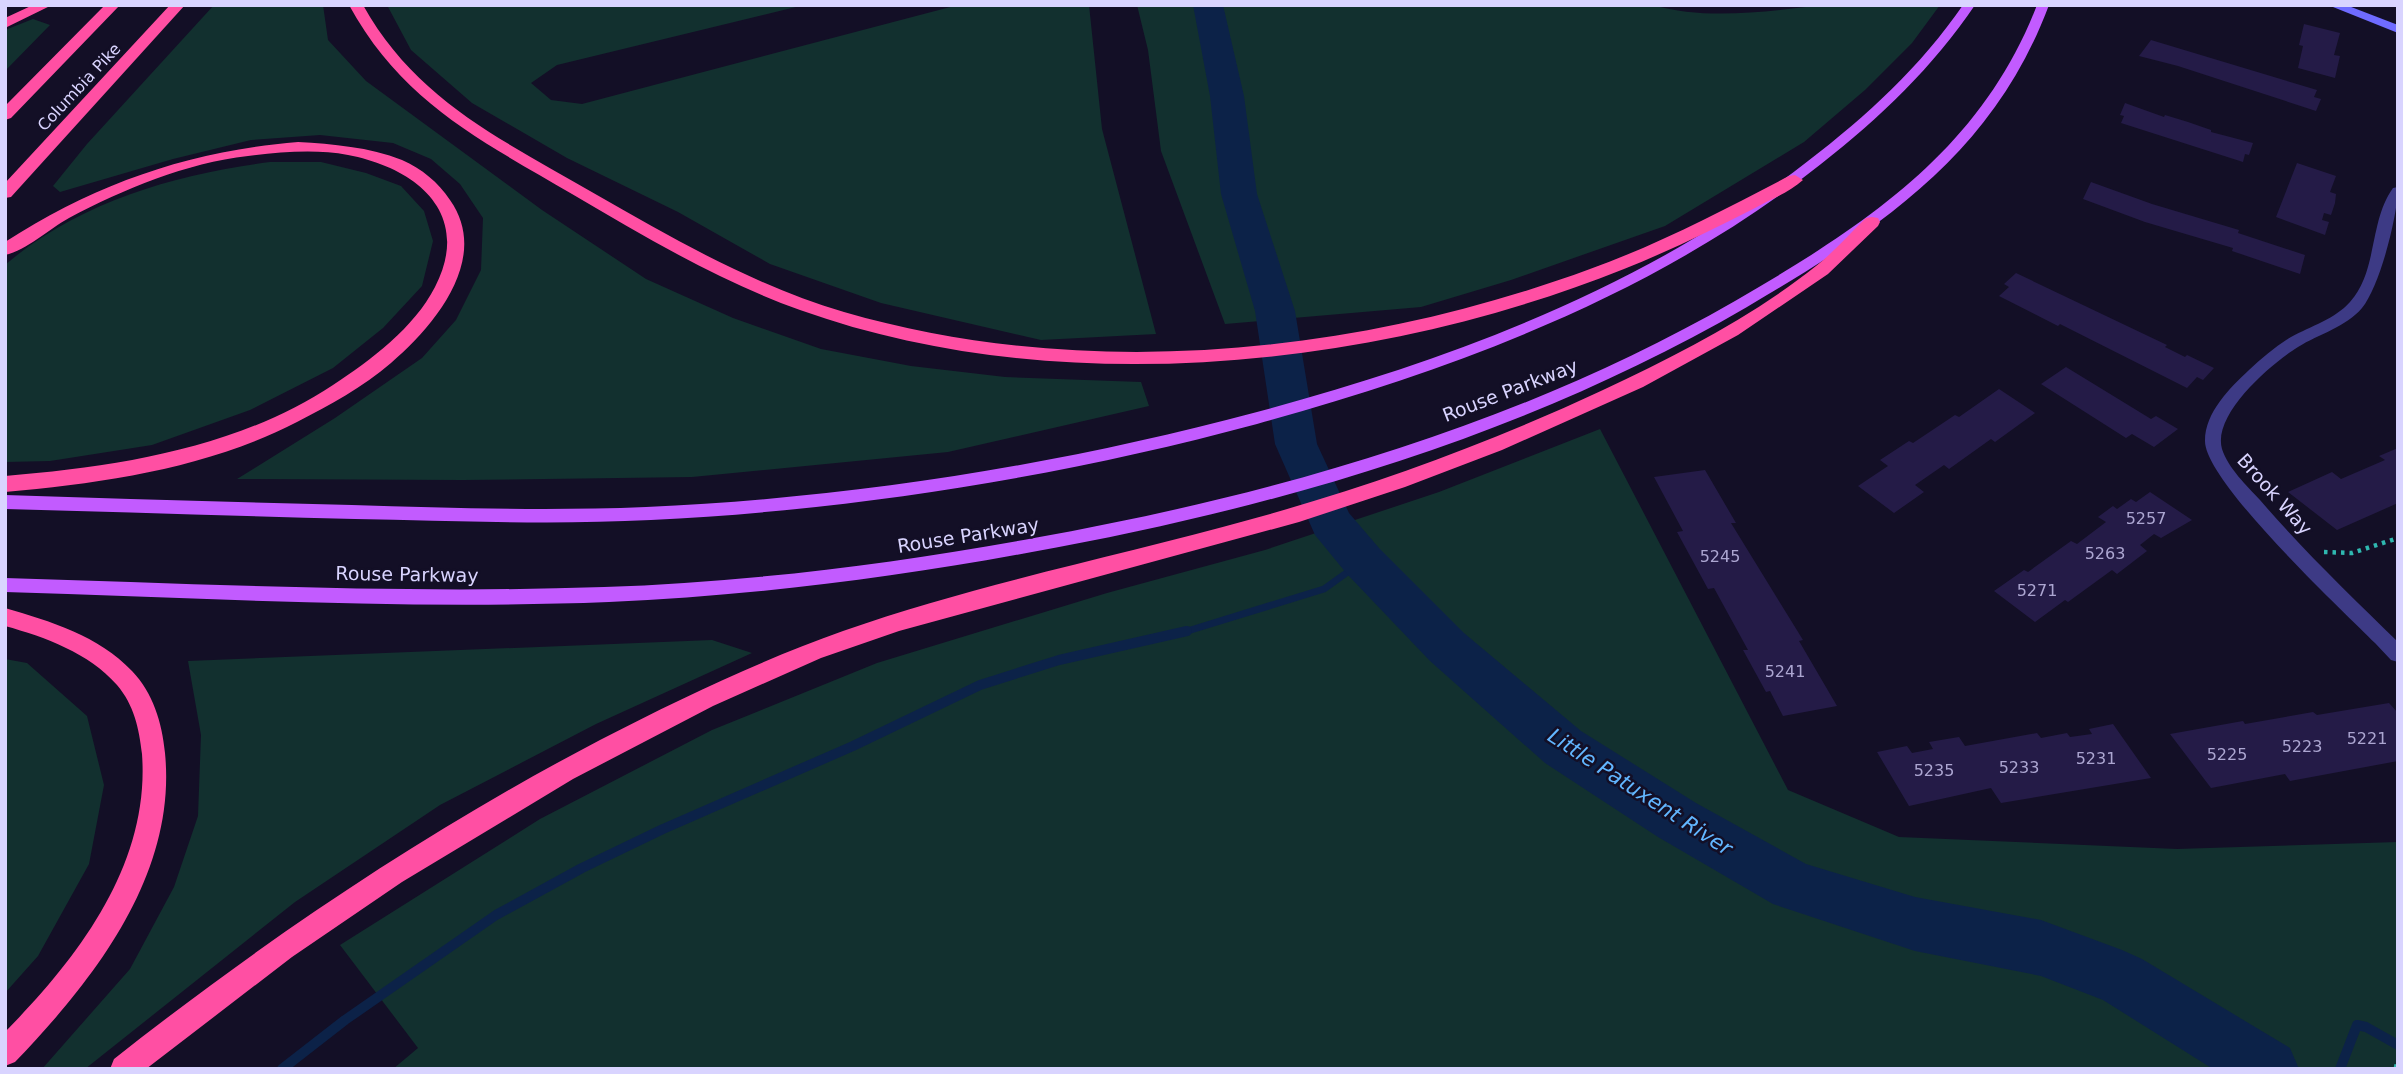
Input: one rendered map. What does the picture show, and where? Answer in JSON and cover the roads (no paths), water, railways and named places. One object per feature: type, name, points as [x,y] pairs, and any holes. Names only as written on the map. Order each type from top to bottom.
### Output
[{"type":"highway","points":[[5,24],[44,5]]},
{"type":"highway","name":"Columbia Pike","points":[[5,115],[113,5]]},
{"type":"highway","name":"Columbia Pike","points":[[5,193],[178,5]]},
{"type":"highway","points":[[356,5],[381,50],[451,113],[663,241],[714,268],[774,294],[839,317],[964,345],[1024,353],[1097,358],[1215,355],[1342,339],[1481,309],[1573,281],[1647,253],[1721,219],[1795,180]]},
{"type":"highway","points":[[5,250],[47,222],[104,192],[176,166],[264,150],[308,148],[349,150],[412,171],[432,186],[447,207],[455,228],[456,250],[451,274],[434,305],[410,334],[377,364],[336,393],[298,414],[203,450],[163,460],[86,475],[5,484]]},
{"type":"highway","points":[[124,1069],[268,959],[383,880],[487,814],[691,705],[802,656],[929,612],[1069,573],[1248,529],[1400,481],[1594,403],[1677,362],[1748,321],[1822,270],[1872,222]]},
{"type":"highway","points":[[5,617],[57,635],[93,652],[117,670],[136,693],[151,732],[156,754],[156,789],[150,830],[133,877],[103,934],[67,982],[5,1052]]},
{"type":"main road","points":[[5,502],[573,516],[688,511],[813,500],[940,484],[1036,468],[1223,428],[1358,390],[1440,363],[1597,300],[1665,265],[1738,221],[1795,180],[1893,98],[1949,36],[1969,5]]},
{"type":"main road","name":"Rouse Parkway","points":[[5,585],[402,596],[554,596],[677,591],[810,579],[931,563],[1062,541],[1237,503],[1387,458],[1492,422],[1578,388],[1733,310],[1872,222],[1933,169],[1998,97],[2019,62],[2043,5]]},
{"type":"main road","points":[[2334,5],[2398,29]]},
{"type":"street","name":"Brook Way","points":[[2398,191],[2390,203],[2372,275],[2356,306],[2292,344],[2225,405],[2216,422],[2213,448],[2218,461],[2292,545],[2398,654]]},
{"type":"waterway","name":"Little Patuxent River","points":[[1208,5],[1227,96],[1239,194],[1275,311],[1296,444],[1331,523],[1363,561],[1447,647],[1563,747],[1677,820],[1793,886],[1915,924],[2041,948],[2122,979],[2269,1069]]},
{"type":"waterway","points":[[1181,633],[1324,589],[1363,561]]},
{"type":"waterway","points":[[282,1069],[345,1020],[496,915],[582,868],[663,829],[853,746],[980,685],[1059,660],[1187,631]]},
{"type":"waterway","points":[[2340,1069],[2357,1025],[2366,1027],[2398,1045]]}]
